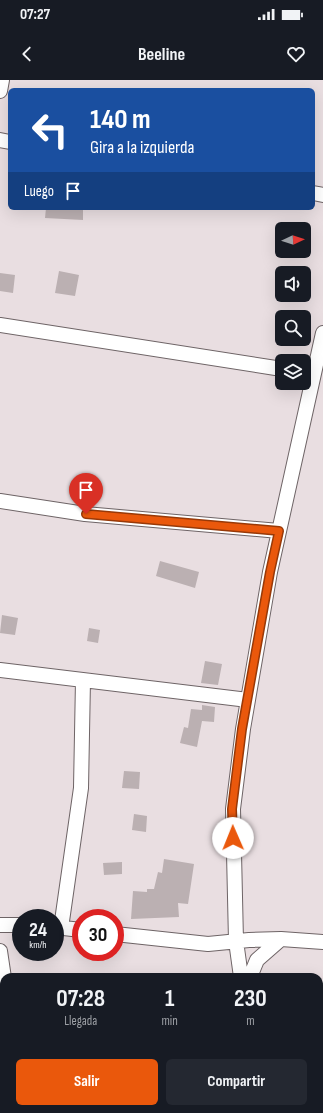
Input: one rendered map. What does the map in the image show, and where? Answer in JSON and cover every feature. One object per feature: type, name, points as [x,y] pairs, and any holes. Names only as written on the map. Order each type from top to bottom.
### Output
[{"type":"street","points":[[0,91],[2,80]]},
{"type":"street","points":[[0,325],[275,368]]},
{"type":"street","points":[[311,367],[323,333]]},
{"type":"street","points":[[240,973],[236,941],[232,809],[242,729],[270,572],[306,390]]},
{"type":"street","points":[[0,501],[86,514],[279,531]]},
{"type":"street","points":[[0,670],[248,700]]},
{"type":"street","points":[[61,909],[82,788],[83,680]]},
{"type":"street","points":[[0,925],[12,925]]},
{"type":"street","points":[[124,935],[208,944],[281,939],[323,942]]},
{"type":"street","points":[[252,973],[257,960],[281,939]]},
{"type":"street","points":[[0,951],[3,973]]},
{"type":"building","points":[[46,210],[83,210],[83,220],[45,218]]},
{"type":"building","points":[[59,271],[79,275],[75,296],[55,293]]},
{"type":"building","points":[[0,273],[15,275],[13,293],[0,291]]},
{"type":"building","points":[[160,561],[199,572],[195,588],[156,576]]},
{"type":"building","points":[[2,615],[18,618],[15,635],[0,633]]},
{"type":"building","points":[[89,628],[100,630],[98,643],[87,641]]},
{"type":"building","points":[[205,661],[222,664],[218,685],[201,683]]},
{"type":"building","points":[[202,705],[215,707],[214,722],[202,721],[197,747],[180,743],[184,727],[188,728],[191,709],[202,710]]},
{"type":"building","points":[[124,771],[140,772],[139,789],[122,788]]},
{"type":"building","points":[[134,814],[147,816],[146,832],[132,830]]},
{"type":"building","points":[[164,859],[194,864],[188,904],[178,903],[179,917],[131,919],[133,891],[147,892],[147,889],[154,889],[158,872],[162,873]]},
{"type":"building","points":[[122,862],[122,874],[104,875],[103,863]]},
{"type":"route","points":[[86,514],[279,531],[270,572],[242,729],[232,809],[233,838]]}]
